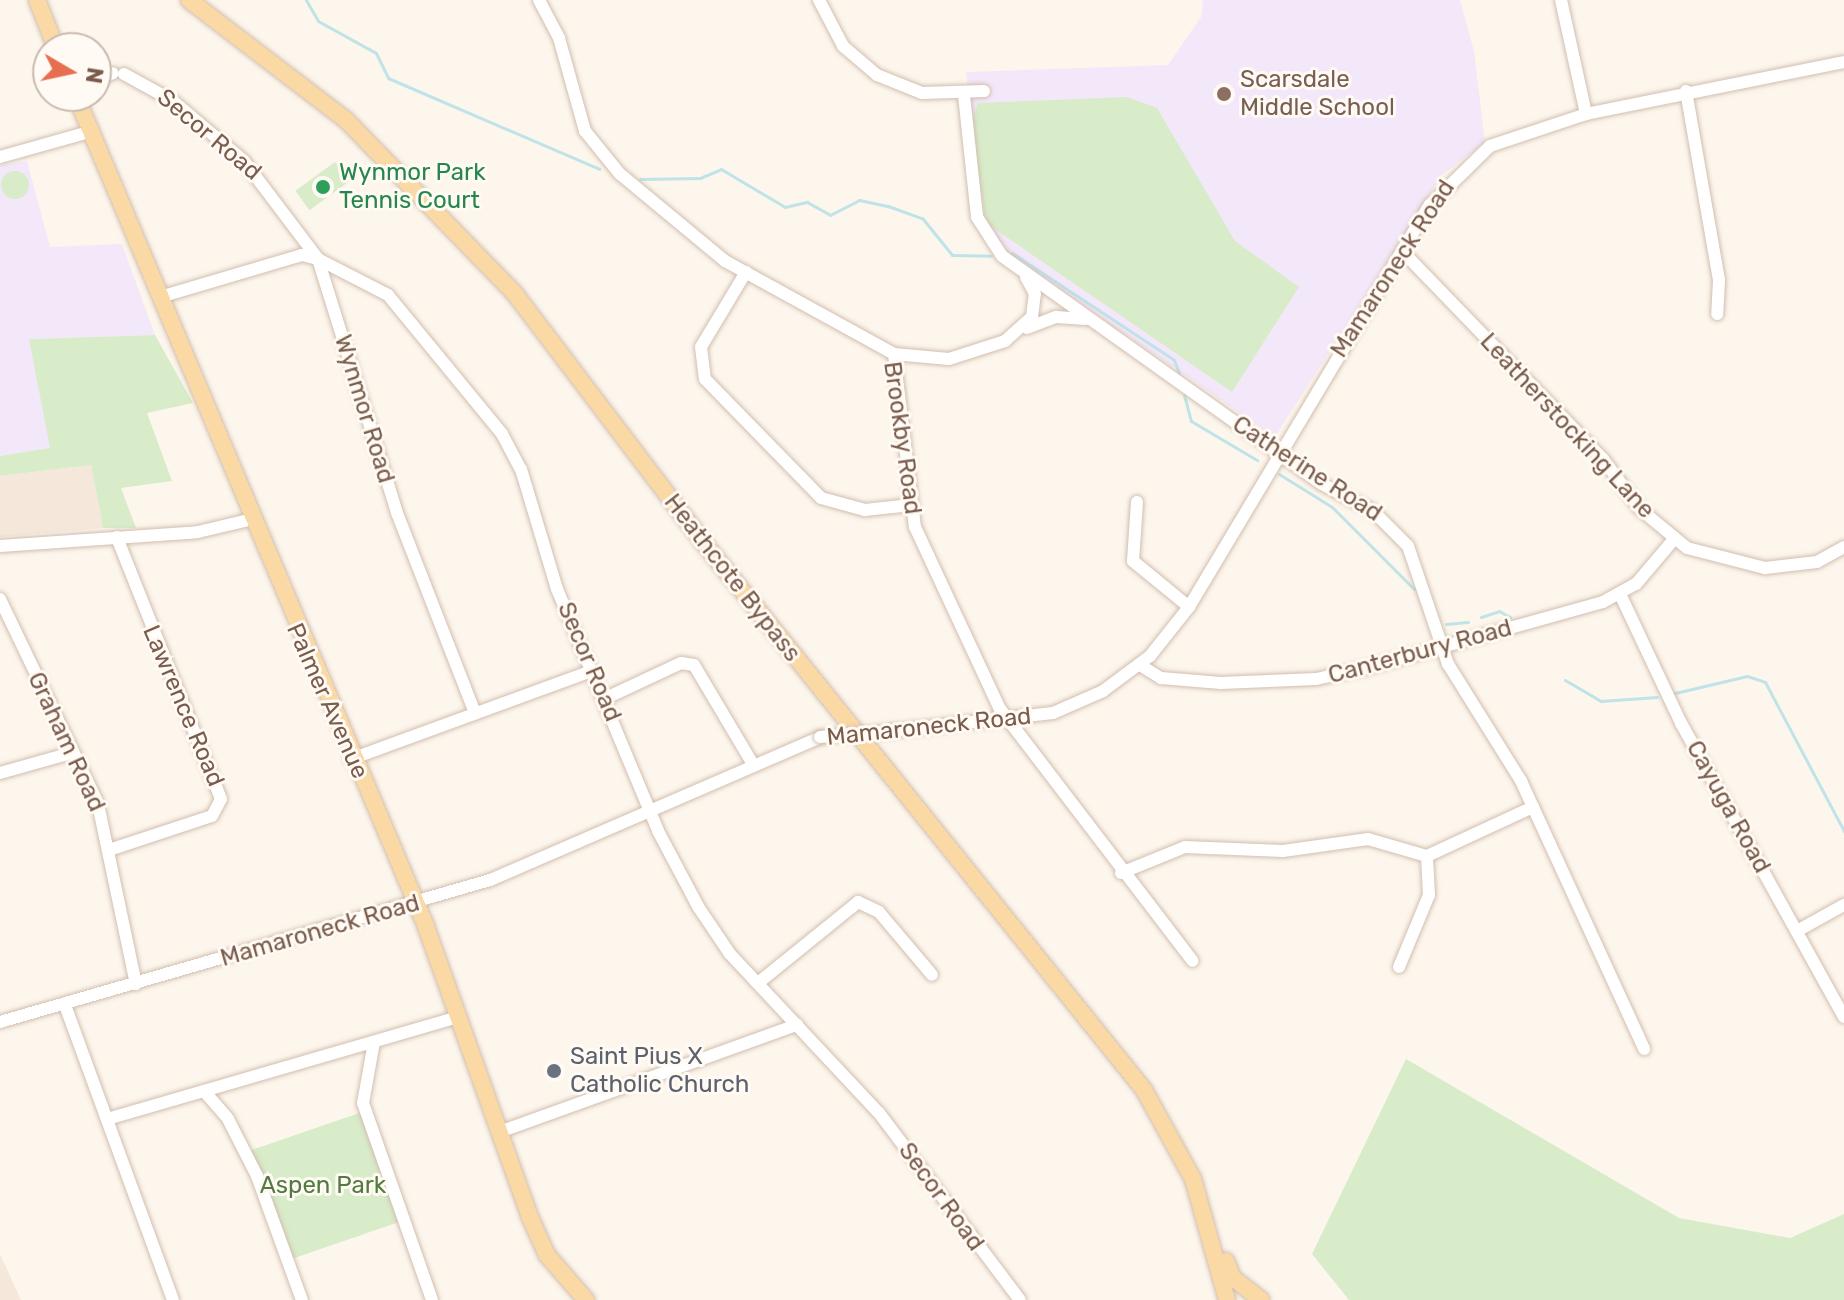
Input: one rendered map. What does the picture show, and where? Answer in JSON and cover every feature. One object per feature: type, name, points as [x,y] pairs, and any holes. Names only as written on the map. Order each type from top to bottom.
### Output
[{"type":"main road","points":[[37,0],[50,32]]},
{"type":"main road","name":"Heathcote Bypass","points":[[189,0],[346,120],[488,261],[748,600],[1144,1090],[1179,1148],[1207,1216]]},
{"type":"main road","name":"Palmer Avenue","points":[[82,112],[351,759],[416,903],[547,1255],[586,1300]]},
{"type":"main road","points":[[1207,1216],[1227,1300]]},
{"type":"main road","points":[[1207,1216],[1233,1278],[1261,1300]]},
{"type":"street","name":"Brookby Road","points":[[539,0],[559,38],[576,110],[600,153],[689,233],[746,272],[894,354],[911,505],[929,564],[1011,722],[1121,873],[1193,961]]},
{"type":"street","points":[[819,0],[843,46],[877,75],[922,93],[964,95],[984,91]]},
{"type":"street","points":[[1561,0],[1586,114]]},
{"type":"street","name":"Mamaroneck Road","points":[[0,1022],[416,903],[536,863],[651,812],[751,761],[820,737],[1011,722],[1088,700],[1140,665],[1189,607],[1277,452],[1402,251],[1464,165],[1515,134],[1586,114],[1686,91],[1844,62]]},
{"type":"street","name":"Secor Road","points":[[112,75],[118,73],[173,101],[244,161],[318,259],[388,295],[502,434],[521,469],[557,589],[651,812],[710,925],[758,983],[879,1113],[1020,1300]]},
{"type":"street","points":[[1686,91],[1719,280],[1717,314]]},
{"type":"street","name":"Catherine Road","points":[[964,95],[981,229],[1021,271],[1277,452],[1395,530],[1417,564],[1442,648],[1533,807],[1644,1049]]},
{"type":"street","points":[[0,157],[89,132]]},
{"type":"street","name":"Leatherstocking Lane","points":[[1402,251],[1675,538],[1709,556],[1765,568],[1817,562],[1844,547]]},
{"type":"street","points":[[160,297],[302,255],[318,259]]},
{"type":"street","name":"Wynmor Road","points":[[318,259],[397,513],[475,713]]},
{"type":"street","points":[[1021,271],[1035,294],[1024,329]]},
{"type":"street","points":[[746,272],[701,347],[705,379],[829,503],[865,510],[911,505]]},
{"type":"street","points":[[894,354],[949,359],[1056,317],[1093,321]]},
{"type":"street","points":[[1137,502],[1133,561],[1189,607]]},
{"type":"street","points":[[0,546],[117,537],[253,519]]},
{"type":"street","name":"Lawrence Road","points":[[109,850],[212,816],[221,799],[117,537]]},
{"type":"street","name":"Canterbury Road","points":[[1140,665],[1161,678],[1279,683],[1442,648],[1620,594],[1675,538]]},
{"type":"street","name":"Cayuga Road","points":[[1620,594],[1681,723],[1844,1017]]},
{"type":"street","name":"Graham Road","points":[[0,599],[98,804],[136,984]]},
{"type":"street","points":[[604,699],[681,663],[694,665],[751,761]]},
{"type":"street","points":[[351,759],[592,671]]},
{"type":"street","points":[[0,773],[71,753]]},
{"type":"street","points":[[1121,873],[1185,847],[1283,851],[1368,839],[1427,856],[1533,807]]},
{"type":"street","points":[[1399,967],[1429,895],[1427,856]]},
{"type":"street","points":[[758,983],[858,902],[879,912],[932,975]]},
{"type":"street","points":[[1797,931],[1844,905]]},
{"type":"street","points":[[65,1005],[173,1300]]},
{"type":"street","points":[[107,1119],[459,1017]]},
{"type":"street","points":[[499,1132],[797,1025]]},
{"type":"street","points":[[374,1042],[363,1103],[432,1300]]},
{"type":"street","points":[[204,1091],[228,1119],[257,1176],[302,1300]]},
{"type":"shaded area","name":"Scarsdale Middle School","points":[[1203,0],[1460,0],[1474,51],[1485,142],[1442,175],[1275,437],[1010,255],[986,223],[975,161],[966,72],[1168,65],[1201,17]]},
{"type":"shaded area","points":[[27,161],[50,247],[122,244],[155,335],[30,339],[51,448],[0,456],[0,165]]},
{"type":"shaded area","points":[[91,465],[103,528],[0,537],[0,476]]},
{"type":"shaded area","points":[[0,1254],[21,1300],[0,1300]]},
{"type":"green space","points":[[1127,97],[1157,108],[1235,241],[1299,287],[1232,392],[986,223],[971,122],[978,103]]},
{"type":"green space","name":"Wynmor Park Tennis Court","points":[[335,162],[349,181],[309,210],[295,191]]},
{"type":"green space","points":[[15,171],[25,175],[29,185],[25,195],[15,199],[5,195],[1,185],[5,175]]},
{"type":"green space","points":[[155,335],[193,403],[147,413],[172,481],[121,488],[136,528],[103,528],[91,465],[0,476],[0,456],[50,448],[29,339]]},
{"type":"green space","points":[[1406,1059],[1679,1218],[1790,1238],[1844,1214],[1844,1300],[1349,1300],[1312,1254]]},
{"type":"green space","name":"Aspen Park","points":[[365,1111],[403,1221],[283,1262],[245,1152]]},
{"type":"waterway","points":[[306,0],[318,21],[376,53],[388,78],[599,169]]},
{"type":"waterway","points":[[640,179],[700,178],[721,169],[785,207],[807,202],[830,215],[859,200],[888,206],[923,219],[952,255],[991,256]]},
{"type":"waterway","points":[[1012,253],[1174,360],[1179,373]]},
{"type":"waterway","points":[[1184,395],[1191,421],[1257,460]]},
{"type":"waterway","points":[[1279,474],[1332,507],[1414,589]]},
{"type":"waterway","points":[[1481,617],[1499,611],[1510,617]]},
{"type":"waterway","points":[[1446,624],[1468,622]]},
{"type":"waterway","points":[[1675,693],[1747,676],[1765,682],[1844,831]]},
{"type":"waterway","points":[[1565,680],[1601,701],[1657,697]]},
{"type":"place","name":"Scarsdale Middle School","points":[[1224,94]]},
{"type":"place","name":"Wynmor Park Tennis Court","points":[[323,187]]},
{"type":"place","name":"Saint Pius X Catholic Church","points":[[554,1071]]}]
